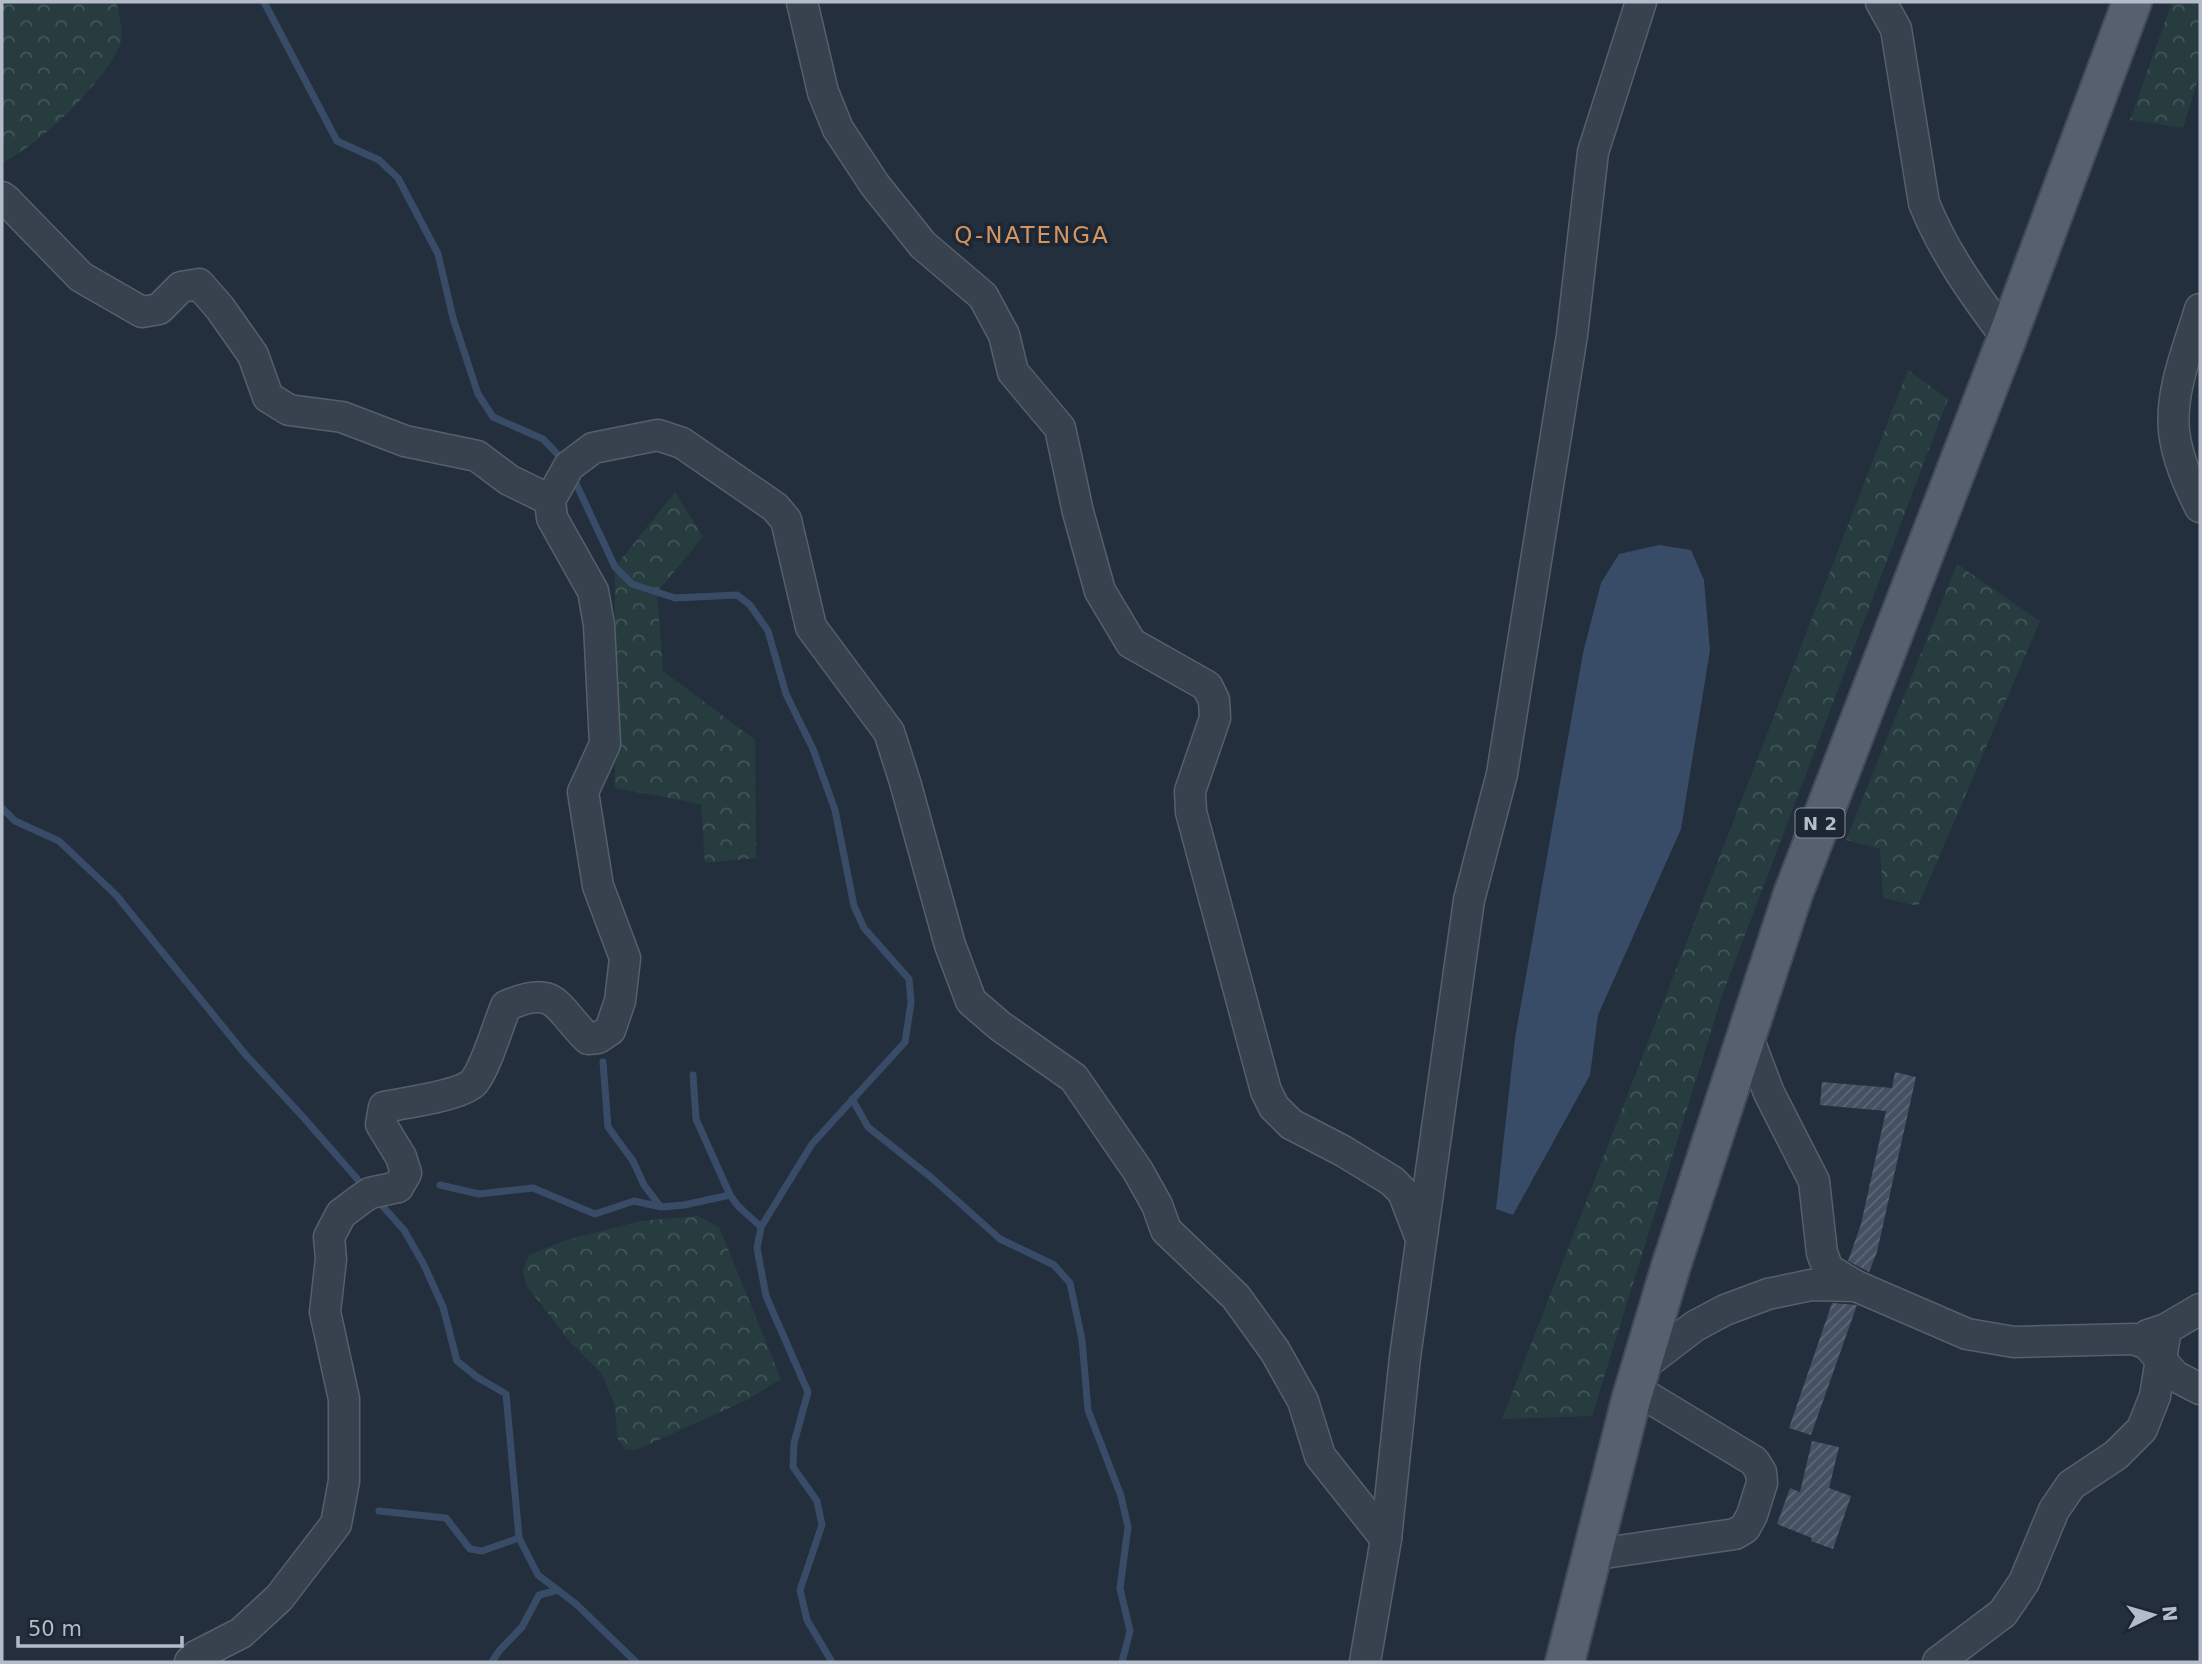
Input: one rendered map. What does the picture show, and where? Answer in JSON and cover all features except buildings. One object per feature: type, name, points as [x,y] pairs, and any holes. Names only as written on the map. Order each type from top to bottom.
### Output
[{"type":"main road","name":"N 2","points":[[1565,1662],[1637,1379],[1671,1266],[1793,894],[2007,338],[2132,2]]},
{"type":"street","points":[[802,2],[823,92],[838,129],[875,185],[923,245],[983,296],[1004,335],[1013,372],[1060,428],[1078,512],[1100,591],[1131,643],[1207,686],[1214,700],[1215,718],[1189,791],[1191,812],[1266,1091],[1274,1107],[1291,1124],[1392,1181],[1403,1192],[1422,1240]]},
{"type":"street","points":[[1365,1662],[1386,1539],[1405,1357],[1469,900],[1502,774],[1572,335],[1593,152],[1641,2]]},
{"type":"street","points":[[1881,2],[1896,29],[1924,202],[1940,236],[1981,304],[2007,338]]},
{"type":"street","points":[[2,197],[81,277],[142,312],[159,309],[181,287],[199,284],[220,308],[253,355],[268,397],[289,410],[342,417],[405,441],[477,456],[509,480],[550,500]]},
{"type":"street","points":[[2200,309],[2178,385],[2174,430],[2186,479],[2200,507]]},
{"type":"street","points":[[190,1662],[196,1656],[241,1633],[279,1598],[336,1524],[344,1481],[344,1399],[325,1312],[331,1259],[329,1237],[341,1214],[370,1193],[398,1187],[406,1173],[401,1157],[381,1124],[384,1107],[446,1095],[473,1084],[506,1006],[522,999],[541,996],[558,1003],[588,1039],[598,1038],[610,1030],[620,1001],[625,958],[598,886],[583,792],[605,744],[599,625],[593,591],[552,518],[550,500],[569,466],[593,448],[658,435],[682,443],[775,507],[786,520],[811,627],[889,732],[950,945],[971,1001],[1000,1026],[1074,1078],[1138,1171],[1157,1205],[1166,1230],[1236,1297],[1275,1351],[1303,1401],[1320,1456],[1386,1539]]},
{"type":"street","points":[[1747,1035],[1769,1093],[1814,1181],[1822,1253],[1828,1269],[1856,1286],[1967,1334],[2014,1342],[2134,1339],[2166,1329],[2200,1308]]},
{"type":"street","points":[[1591,1555],[1735,1534],[1745,1528],[1762,1483],[1762,1472],[1754,1461],[1637,1379],[1695,1326],[1725,1310],[1769,1294],[1811,1285],[1856,1286]]},
{"type":"street","points":[[1937,1662],[2003,1613],[2024,1582],[2054,1510],[2071,1485],[2116,1455],[2142,1429],[2155,1396],[2166,1329]]},
{"type":"street","points":[[2134,1339],[2147,1344],[2175,1376],[2200,1389]]},
{"type":"green space","points":[[2,2],[116,2],[121,35],[120,45],[112,60],[85,94],[51,128],[2,163]]},
{"type":"green space","points":[[2172,2],[2200,2],[2200,73],[2183,128],[2130,120]]},
{"type":"green space","points":[[1908,370],[1948,399],[1723,993],[1592,1416],[1502,1419]]},
{"type":"green space","points":[[675,492],[703,537],[657,592],[663,671],[755,740],[756,858],[705,863],[701,804],[615,788],[615,567]]},
{"type":"green space","points":[[1957,564],[2040,621],[1918,906],[1883,898],[1880,849],[1846,840]]},
{"type":"green space","points":[[698,1216],[719,1227],[781,1379],[747,1400],[636,1450],[625,1449],[617,1438],[615,1406],[602,1374],[570,1342],[526,1285],[523,1270],[529,1255],[566,1240],[641,1221]]},
{"type":"water","points":[[1659,545],[1691,550],[1704,580],[1710,650],[1681,829],[1598,1015],[1590,1075],[1513,1215],[1496,1209],[1515,1038],[1583,653],[1601,583],[1619,554]]},
{"type":"waterway","points":[[264,2],[337,141],[379,160],[398,178],[438,254],[453,318],[478,394],[493,417],[543,439],[564,461]]},
{"type":"waterway","points":[[573,477],[615,567],[632,584],[675,598],[737,595],[750,605],[768,631],[786,694],[813,749],[835,810],[854,906],[864,928],[909,979],[911,1003],[905,1042],[812,1144],[761,1227],[757,1248],[766,1296],[808,1392],[794,1443],[793,1467],[817,1501],[822,1525],[800,1590],[807,1620],[832,1662]]},
{"type":"waterway","points":[[2,808],[15,821],[59,841],[116,895],[245,1054],[366,1189]]},
{"type":"waterway","points":[[603,1062],[608,1127],[633,1161],[644,1185],[660,1206]]},
{"type":"waterway","points":[[693,1075],[696,1119],[730,1195]]},
{"type":"waterway","points":[[852,1099],[868,1127],[933,1179],[1000,1239],[1054,1265],[1070,1283],[1082,1340],[1088,1410],[1121,1496],[1128,1527],[1120,1588],[1130,1631],[1122,1662]]},
{"type":"waterway","points":[[440,1185],[479,1194],[533,1188],[595,1214],[634,1201],[661,1207],[730,1195],[761,1227]]},
{"type":"waterway","points":[[377,1200],[404,1230],[424,1265],[443,1307],[457,1361],[506,1394],[519,1538],[538,1575],[576,1604],[636,1662]]},
{"type":"waterway","points":[[379,1511],[446,1518],[470,1549],[482,1551],[519,1538]]},
{"type":"waterway","points":[[492,1662],[522,1627],[539,1595],[558,1590]]},
{"type":"district","name":"Q-NATENGA","points":[[1032,235]]}]
